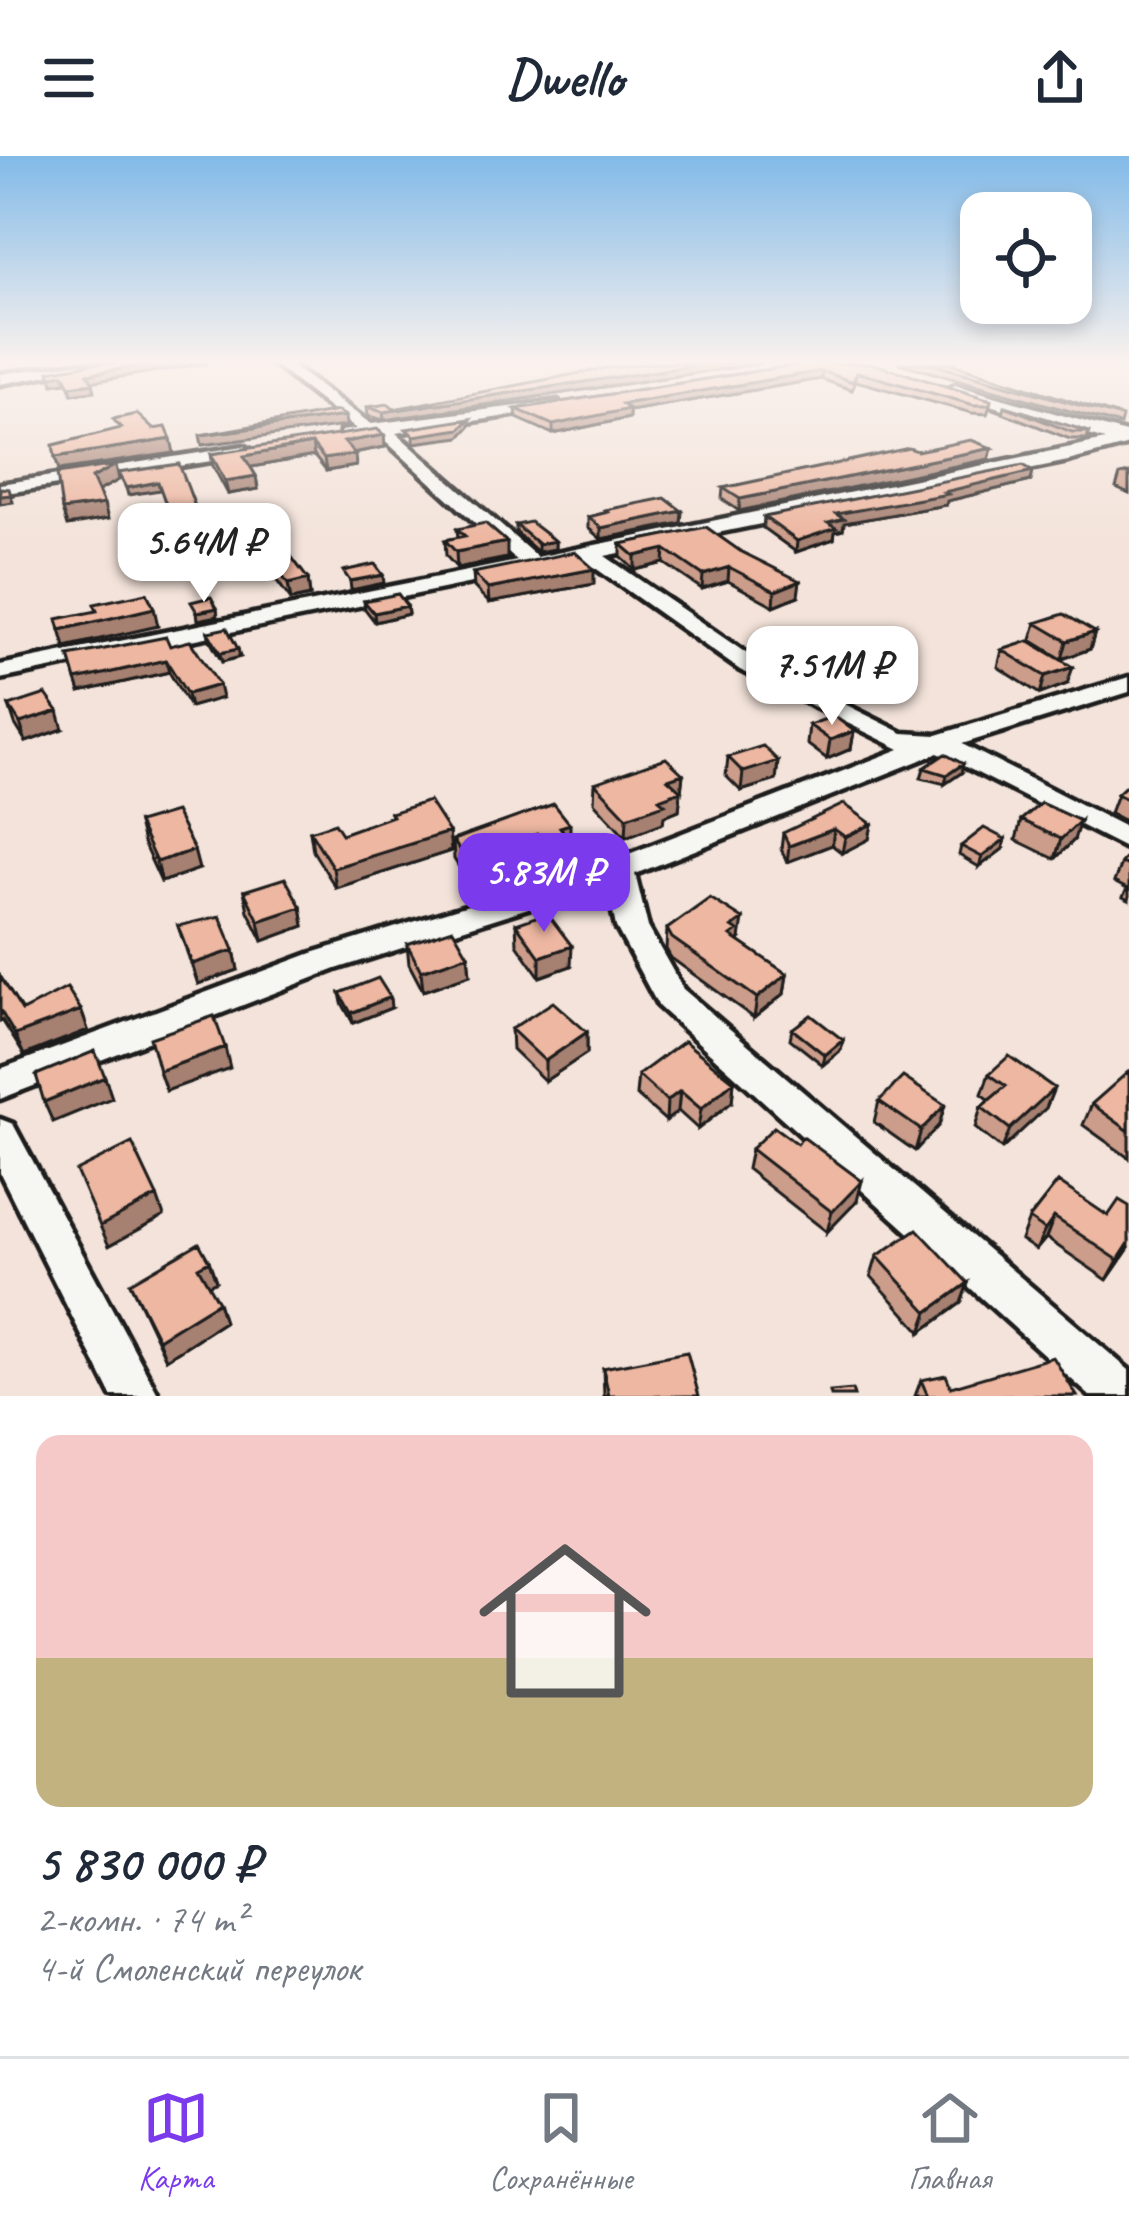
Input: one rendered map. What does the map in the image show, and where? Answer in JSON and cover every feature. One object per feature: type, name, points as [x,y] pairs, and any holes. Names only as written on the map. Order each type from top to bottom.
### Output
[{"type":"street","points":[[356,421],[367,429],[382,430],[530,562]]},
{"type":"street","points":[[337,437],[443,421]]},
{"type":"street","points":[[1060,421],[1127,441]]},
{"type":"street","points":[[0,672],[1127,441]]},
{"type":"street","points":[[0,489],[268,447]]},
{"type":"street","points":[[585,550],[748,665],[898,741],[939,743],[1129,841]]},
{"type":"street","points":[[0,1084],[324,961],[619,869],[939,743],[1129,684]]},
{"type":"street","points":[[619,869],[632,927],[671,998],[1124,1396]]},
{"type":"street","points":[[0,1136],[136,1396]]},
{"type":"building","points":[[115,421],[144,421],[153,429],[166,427],[171,439],[55,457],[53,445],[121,428]]},
{"type":"building","points":[[281,421],[308,421],[200,435]]},
{"type":"building","points":[[468,421],[460,429],[414,436],[406,429]]},
{"type":"building","points":[[1043,421],[1089,432],[1072,432]]},
{"type":"building","points":[[377,429],[384,435],[344,442],[355,454],[324,459],[312,444],[244,456],[256,476],[225,481],[211,454]]},
{"type":"building","points":[[971,440],[992,448],[740,499],[723,488],[909,448],[917,451]]},
{"type":"building","points":[[179,464],[196,509],[169,513],[158,482],[126,488],[118,473]]},
{"type":"building","points":[[116,465],[92,478],[104,504],[62,510],[57,474]]},
{"type":"building","points":[[1023,465],[1033,471],[944,492],[948,494],[836,514],[844,519],[828,523],[836,528],[797,541],[764,517]]},
{"type":"building","points":[[665,498],[682,511],[601,528],[588,517],[608,512],[605,510]]},
{"type":"building","points":[[530,522],[555,541],[538,544],[516,525]]},
{"type":"building","points":[[485,523],[507,542],[456,552],[445,540],[465,536],[457,529]]},
{"type":"building","points":[[706,527],[740,551],[800,581],[775,591],[729,567],[703,575],[665,549],[635,556],[621,544]]},
{"type":"building","points":[[270,528],[308,579],[288,584],[256,539]]},
{"type":"building","points":[[575,552],[594,569],[488,589],[473,573]]},
{"type":"building","points":[[375,564],[383,575],[350,581],[343,571]]},
{"type":"building","points":[[147,593],[154,608],[60,630],[57,619],[97,611],[94,604]]},
{"type":"building","points":[[398,594],[407,606],[374,613],[364,601]]},
{"type":"building","points":[[211,597],[217,608],[197,612],[191,602]]},
{"type":"building","points":[[1064,614],[1095,632],[1067,641],[1036,623]]},
{"type":"building","points":[[227,628],[238,649],[220,653],[208,632]]},
{"type":"building","points":[[166,637],[170,646],[190,641],[219,685],[187,694],[166,660],[76,680],[69,656]]},
{"type":"building","points":[[1029,641],[1073,667],[1045,676],[1002,650]]},
{"type":"building","points":[[46,694],[58,711],[20,723],[9,706]]},
{"type":"building","points":[[834,716],[854,731],[830,740],[809,725]]},
{"type":"building","points":[[763,746],[778,761],[743,772],[728,757]]},
{"type":"building","points":[[945,754],[963,764],[947,775],[924,768]]},
{"type":"building","points":[[666,758],[683,774],[668,779],[681,791],[659,799],[665,804],[627,817],[595,783]]},
{"type":"building","points":[[1129,783],[1129,800],[1117,794]]},
{"type":"building","points":[[429,801],[449,832],[333,868],[310,831],[335,823],[342,834]]},
{"type":"building","points":[[1041,803],[1080,821],[1061,839],[1021,820]]},
{"type":"building","points":[[554,804],[570,824],[560,827],[573,844],[550,851],[537,834],[466,861],[453,840]]},
{"type":"building","points":[[844,804],[872,824],[845,837],[834,829],[789,846],[783,833]]},
{"type":"building","points":[[175,812],[194,850],[156,862],[138,823]]},
{"type":"building","points":[[984,828],[1005,839],[982,857],[961,846]]},
{"type":"building","points":[[285,878],[301,907],[259,921],[244,891]]},
{"type":"building","points":[[710,898],[743,919],[732,927],[738,931],[731,936],[787,974],[757,998],[672,938],[667,929]]},
{"type":"building","points":[[547,913],[572,946],[540,957],[516,924]]},
{"type":"building","points":[[220,916],[234,950],[192,964],[178,926]]},
{"type":"building","points":[[453,929],[468,955],[421,971],[407,944]]},
{"type":"building","points":[[0,976],[22,1011],[67,988],[81,1010],[15,1035],[0,1010]]},
{"type":"building","points":[[378,978],[390,997],[351,1013],[340,993]]},
{"type":"building","points":[[553,1002],[587,1032],[545,1061],[511,1029]]},
{"type":"building","points":[[811,1015],[843,1040],[825,1055],[792,1029]]},
{"type":"building","points":[[214,1016],[225,1047],[159,1071],[150,1038]]},
{"type":"building","points":[[684,1041],[734,1081],[701,1109],[680,1091],[667,1101],[638,1075]]},
{"type":"building","points":[[95,1051],[105,1077],[44,1102],[36,1075]]},
{"type":"building","points":[[1009,1056],[1054,1088],[1010,1129],[981,1107],[1006,1086],[989,1074]]},
{"type":"building","points":[[1129,1072],[1129,1131],[1092,1104]]},
{"type":"building","points":[[903,1077],[945,1105],[921,1130],[879,1101]]},
{"type":"building","points":[[774,1127],[797,1144],[803,1137],[862,1181],[832,1212],[751,1149]]},
{"type":"building","points":[[132,1143],[157,1196],[100,1226],[76,1171]]},
{"type":"building","points":[[1058,1182],[1108,1216],[1119,1200],[1129,1206],[1129,1243],[1118,1260],[1054,1217],[1045,1230],[1029,1219]]},
{"type":"building","points":[[917,1229],[968,1283],[928,1312],[877,1256]]},
{"type":"building","points":[[199,1243],[209,1261],[198,1267],[218,1302],[158,1339],[130,1283]]},
{"type":"building","points":[[687,1352],[699,1396],[609,1396],[603,1368]]},
{"type":"building","points":[[1053,1357],[1077,1396],[928,1396],[921,1380],[946,1375],[951,1387]]},
{"type":"building","points":[[852,1390],[854,1396],[831,1396],[830,1392]]}]
